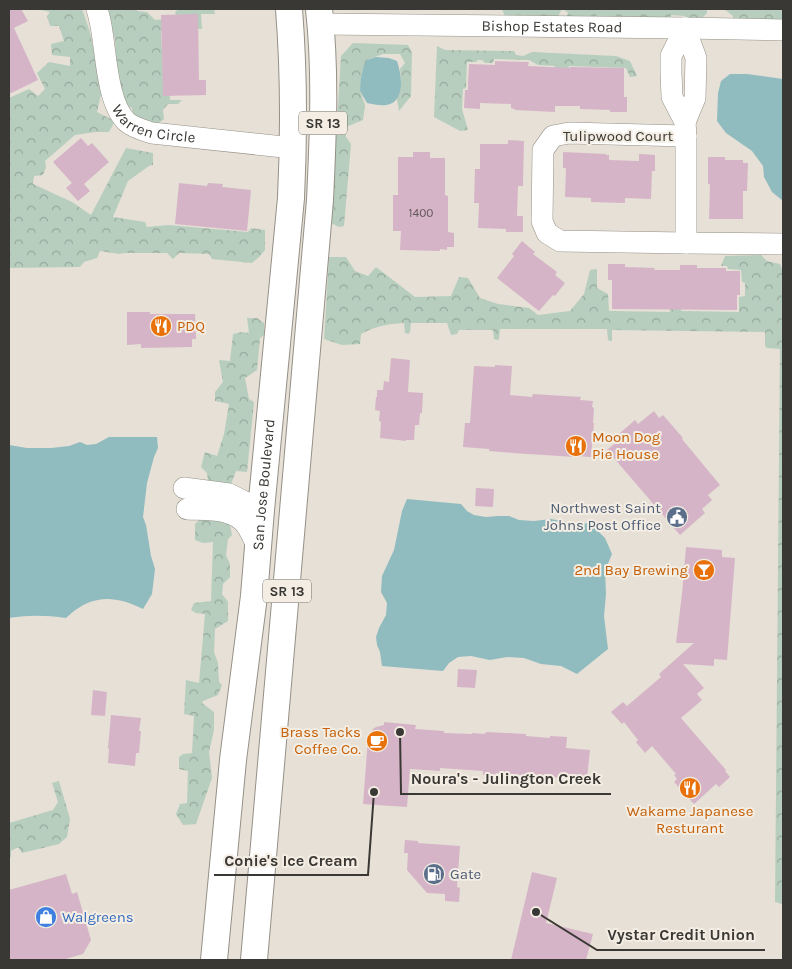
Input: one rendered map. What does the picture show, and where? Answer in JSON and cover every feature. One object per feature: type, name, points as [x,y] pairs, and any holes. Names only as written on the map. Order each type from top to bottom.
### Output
[{"type":"main road","name":"San Jose Boulevard","points":[[214,960],[233,760],[254,596],[291,198],[293,82],[289,9]]},
{"type":"main road","name":"San Jose Boulevard","points":[[254,960],[285,616],[323,151],[323,95],[314,14]]},
{"type":"main road","points":[[293,148],[304,151],[310,158],[309,208],[318,222]]},
{"type":"main road","points":[[273,390],[280,439],[279,472],[286,505],[293,512]]},
{"type":"main road","points":[[261,510],[270,522],[276,544],[276,570],[285,616]]},
{"type":"main road","points":[[203,960],[220,782],[222,769],[233,760]]},
{"type":"street","name":"Warren Circle","points":[[97,9],[110,84],[120,113],[126,121],[138,129],[152,133],[293,148]]},
{"type":"street","name":"Bishop Estates Road","points":[[314,14],[783,30]]},
{"type":"street","points":[[685,28],[696,58],[695,98],[686,129],[686,243],[783,244]]},
{"type":"street","name":"Tulipwood Court","points":[[686,129],[568,133],[553,136],[543,150],[542,222],[547,233],[560,241],[686,243]]},
{"type":"street","points":[[184,488],[229,494],[261,510]]},
{"type":"street","points":[[187,509],[227,512],[240,518],[258,547]]},
{"type":"green space","points":[[37,9],[82,9],[90,32],[102,90],[97,112],[115,121],[109,132],[75,135],[45,161],[46,167],[43,175],[34,176],[33,184],[72,202],[91,215],[126,148],[153,153],[153,165],[128,181],[113,217],[145,222],[147,227],[169,225],[248,232],[251,228],[265,230],[265,250],[259,257],[252,263],[212,259],[209,254],[179,253],[173,259],[167,253],[119,254],[100,251],[97,258],[84,262],[80,267],[9,268],[9,98],[29,89],[38,96],[45,89],[37,73],[49,62],[70,66],[70,57],[52,55],[51,44],[64,41],[59,26],[50,26],[47,16],[50,12]]},
{"type":"green space","points":[[106,9],[137,9],[137,11],[147,12],[155,20],[166,19],[161,32],[162,52],[168,59],[170,100],[182,100],[178,104],[168,104],[163,110],[164,119],[155,126],[132,115],[132,108],[122,104],[117,90],[115,39]]},
{"type":"green space","points":[[179,9],[214,9],[215,14],[201,14],[202,29],[179,28],[175,12]]},
{"type":"green space","points":[[502,9],[562,9],[556,20],[506,19]]},
{"type":"green space","points":[[563,9],[707,9],[707,13],[698,22],[691,22],[684,16],[671,15],[669,21],[566,19],[568,13]]},
{"type":"green space","points":[[724,9],[783,9],[783,24],[732,23],[733,16]]},
{"type":"green space","points":[[353,43],[408,45],[412,52],[411,96],[399,111],[397,99],[400,93],[400,69],[405,63],[400,54],[383,54],[367,60],[360,91],[365,105],[363,120],[346,127],[346,137],[351,144],[344,226],[339,227],[331,223],[341,56]]},
{"type":"green space","points":[[437,46],[445,50],[514,51],[516,55],[523,56],[532,52],[616,56],[630,61],[637,76],[630,77],[626,68],[569,66],[568,80],[555,77],[555,66],[538,65],[529,60],[494,59],[493,63],[485,63],[482,60],[467,62],[466,88],[463,89],[462,109],[468,130],[460,131],[434,117]]},
{"type":"green space","points":[[761,255],[767,261],[780,264],[783,272],[783,904],[775,902],[780,349],[767,348],[765,346],[765,332],[612,330],[612,341],[610,341],[608,340],[607,329],[500,329],[499,339],[497,340],[494,339],[493,330],[459,330],[457,334],[451,335],[447,323],[411,323],[408,334],[405,333],[404,323],[382,326],[361,334],[360,344],[342,345],[324,339],[329,257],[346,257],[355,271],[368,276],[376,267],[415,297],[451,296],[459,277],[468,278],[480,298],[498,304],[529,308],[538,315],[570,311],[584,294],[590,270],[597,269],[597,288],[608,294],[609,311],[670,312],[669,301],[681,291],[681,311],[739,312],[739,297],[745,296],[745,283],[742,282],[741,270],[728,269],[727,266],[721,266],[725,256]]},
{"type":"green space","points":[[247,318],[257,318],[264,323],[264,335],[260,338],[257,370],[245,378],[249,399],[254,402],[247,472],[236,471],[230,487],[208,481],[207,473],[201,467],[205,452],[217,456],[224,434],[229,404],[215,401],[215,392],[223,382],[219,360],[230,361],[233,334],[249,333]]},
{"type":"green space","points":[[203,516],[229,519],[232,535],[228,539],[226,555],[230,564],[230,577],[223,584],[222,594],[228,602],[228,621],[215,629],[214,652],[218,663],[219,682],[222,685],[218,695],[202,703],[214,712],[214,730],[209,752],[212,778],[196,824],[183,825],[176,814],[180,804],[187,803],[188,771],[179,769],[179,757],[183,754],[192,753],[194,716],[184,714],[186,680],[199,683],[205,614],[196,613],[191,610],[194,603],[211,601],[213,542],[203,543],[195,540],[195,524]]},
{"type":"green space","points":[[59,781],[70,819],[67,837],[59,844],[22,853],[18,847],[11,851],[11,857],[9,858],[9,823],[53,810],[58,802],[52,783]]},
{"type":"water","points":[[376,57],[397,61],[399,66],[401,78],[400,91],[395,101],[387,105],[367,103],[360,91],[364,65],[367,60]]},
{"type":"water","points":[[730,74],[747,74],[783,79],[783,201],[772,192],[764,177],[763,166],[752,151],[726,133],[717,121],[718,93],[721,81]]},
{"type":"water","points":[[109,437],[157,437],[158,448],[147,483],[143,517],[155,569],[152,594],[143,609],[122,601],[102,599],[84,605],[66,618],[23,616],[9,618],[9,445],[27,448],[51,448],[69,446],[80,442],[87,445],[96,444]]},
{"type":"water","points":[[407,499],[461,504],[474,515],[486,517],[509,516],[519,520],[551,519],[577,524],[590,523],[605,538],[612,554],[605,571],[606,594],[604,616],[608,649],[577,674],[561,666],[541,664],[524,658],[507,657],[490,660],[471,656],[458,657],[449,663],[443,671],[382,666],[376,637],[386,615],[387,603],[381,592],[382,576],[394,550],[402,511]]},
{"type":"building","points":[[9,9],[21,9],[28,21],[14,28],[38,80],[9,94]]},
{"type":"building","points":[[198,14],[199,80],[206,80],[206,95],[163,96],[161,15]]},
{"type":"building","points":[[495,61],[529,62],[528,66],[624,68],[624,97],[627,97],[627,112],[580,109],[580,106],[555,106],[555,112],[515,110],[511,108],[511,104],[480,103],[480,109],[464,108],[465,90],[468,90],[469,64],[495,65]]},
{"type":"building","points":[[81,138],[88,146],[92,143],[109,162],[84,184],[90,191],[78,201],[66,188],[72,183],[53,162]]},
{"type":"building","points":[[508,140],[524,141],[523,186],[518,186],[517,216],[523,216],[523,232],[506,232],[506,229],[478,228],[479,203],[474,203],[475,169],[480,169],[480,144],[508,144]]},
{"type":"building","points":[[413,152],[430,152],[430,158],[445,158],[448,232],[454,233],[454,247],[447,247],[447,250],[400,250],[401,231],[393,231],[393,195],[398,195],[398,157],[413,157]]},
{"type":"building","points":[[563,152],[606,154],[609,155],[609,160],[639,161],[639,154],[655,155],[655,171],[652,171],[651,199],[625,198],[625,203],[591,202],[591,198],[565,197],[566,168],[563,168]]},
{"type":"building","points":[[708,157],[725,157],[725,160],[743,160],[743,163],[748,163],[747,191],[743,191],[743,219],[709,219],[710,184],[708,184]]},
{"type":"building","points":[[179,183],[207,186],[208,183],[223,184],[222,187],[251,190],[247,231],[175,224]]},
{"type":"building","points":[[522,241],[535,252],[533,254],[557,272],[555,275],[565,283],[555,296],[553,295],[539,311],[497,278],[514,256],[512,254]]},
{"type":"building","points":[[608,264],[625,264],[625,267],[655,268],[654,270],[680,270],[680,265],[697,265],[697,268],[726,268],[726,271],[740,271],[740,295],[737,295],[737,310],[612,309],[612,280],[608,280]]},
{"type":"building","name":"PDQ","points":[[127,312],[195,314],[196,339],[192,339],[192,347],[141,348],[141,344],[127,345]]},
{"type":"building","points":[[391,358],[410,360],[408,392],[423,393],[422,413],[420,413],[419,425],[415,425],[414,440],[380,438],[380,411],[375,410],[376,397],[377,390],[383,390],[384,381],[389,382]]},
{"type":"building","points":[[495,365],[512,366],[510,395],[532,397],[533,394],[581,397],[580,400],[593,401],[594,423],[591,457],[513,453],[463,447],[465,423],[470,423],[474,366],[495,367]]},
{"type":"building","points":[[654,411],[659,418],[663,415],[720,485],[708,495],[712,500],[702,509],[705,513],[680,535],[607,450],[624,436],[620,433],[635,420],[638,424]]},
{"type":"building","points":[[476,488],[494,489],[493,507],[475,506]]},
{"type":"building","points":[[686,547],[722,550],[722,557],[735,558],[727,660],[714,659],[714,666],[683,664],[704,688],[697,694],[702,700],[681,718],[730,777],[719,787],[716,784],[694,804],[674,782],[677,779],[674,775],[676,774],[652,746],[645,753],[624,722],[622,724],[611,712],[623,702],[627,706],[661,677],[659,674],[694,643],[676,643]]},
{"type":"building","points":[[458,669],[477,670],[475,688],[457,687]]},
{"type":"building","points":[[93,690],[107,692],[105,716],[91,715]]},
{"type":"building","points":[[111,715],[141,718],[139,753],[136,753],[135,766],[108,763]]},
{"type":"building","points":[[384,722],[416,725],[415,729],[444,731],[444,733],[485,734],[486,732],[526,734],[526,736],[550,738],[550,736],[567,737],[566,748],[590,750],[587,778],[496,773],[495,775],[483,775],[483,771],[440,768],[440,771],[410,769],[407,807],[363,804],[368,739],[370,739],[373,729],[384,725]]},
{"type":"building","name":"Gate","points":[[405,840],[418,841],[418,843],[460,846],[457,887],[460,888],[459,902],[445,901],[445,894],[427,893],[407,870],[408,853],[404,853]]},
{"type":"building","points":[[532,872],[557,878],[546,923],[593,934],[586,960],[511,960]]},
{"type":"building","name":"Walgreens","points":[[66,874],[72,894],[77,892],[91,940],[83,954],[62,960],[9,960],[9,890]]},
{"type":"place","name":"PDQ","points":[[161,326]]},
{"type":"place","name":"Moon Dog Pie House","points":[[576,446]]},
{"type":"place","name":"Northwest Saint Johns Post Office","points":[[677,517]]},
{"type":"place","name":"2nd Bay Brewing","points":[[704,570]]},
{"type":"place","name":"Noura's - Julington Creek","points":[[400,732]]},
{"type":"place","name":"Brass Tacks Coffee Co.","points":[[377,741]]},
{"type":"place","name":"Wakame Japanese Resturant","points":[[690,788]]},
{"type":"place","name":"Conie's Ice Cream","points":[[374,792]]},
{"type":"place","name":"Gate","points":[[434,874]]},
{"type":"place","name":"Vystar Credit Union","points":[[536,912]]},
{"type":"place","name":"Walgreens","points":[[46,917]]}]
